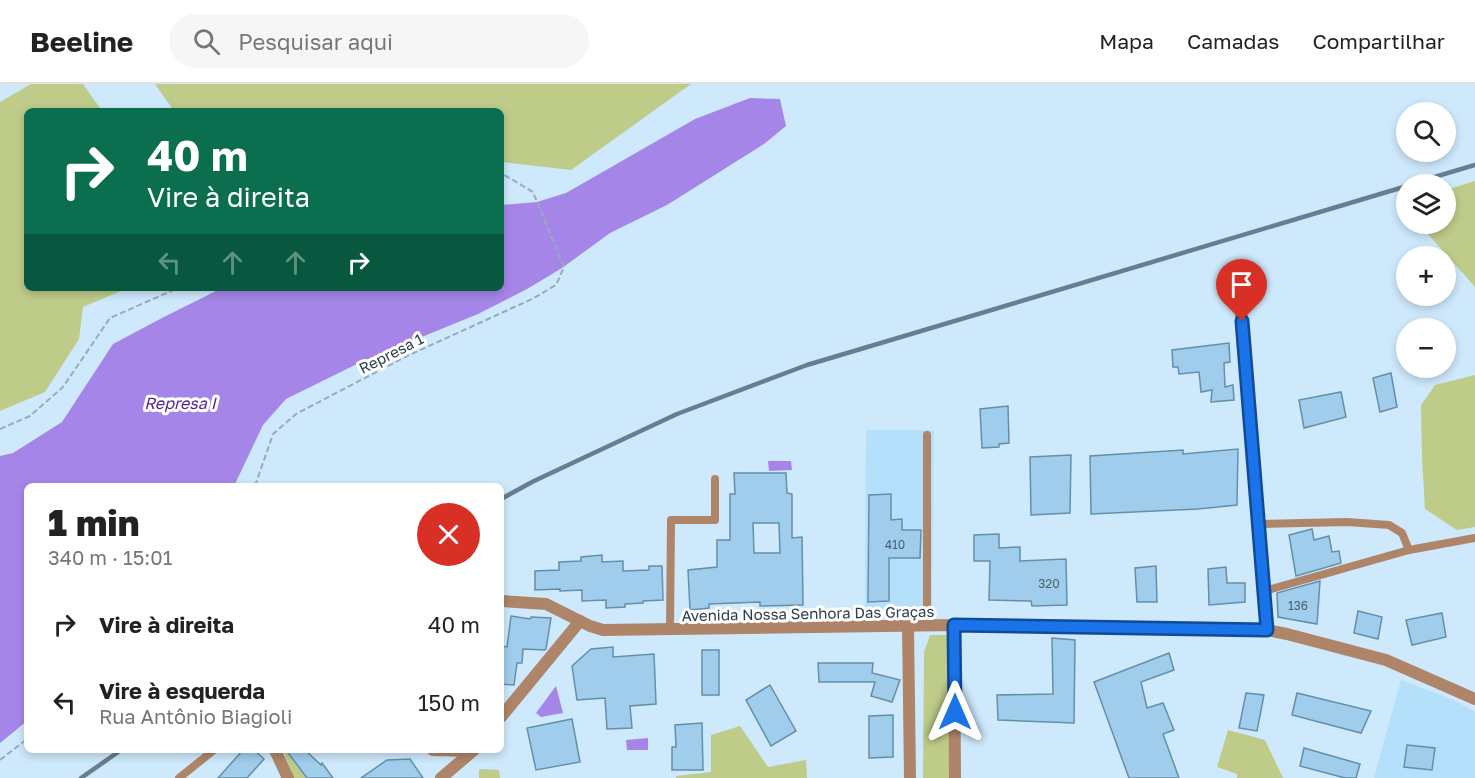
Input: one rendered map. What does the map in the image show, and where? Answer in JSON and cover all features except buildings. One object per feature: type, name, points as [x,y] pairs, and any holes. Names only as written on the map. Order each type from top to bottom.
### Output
[{"type":"street","points":[[1240,299],[1267,630]]},
{"type":"street","name":"Avenida Nossa Senhora Das Graças","points":[[504,601],[546,604],[603,630],[954,625],[1267,630],[1386,660],[1475,699]]},
{"type":"street","points":[[504,713],[580,621]]},
{"type":"street","points":[[954,625],[956,778]]},
{"type":"street","points":[[908,627],[910,778]]},
{"type":"street","points":[[276,753],[288,778]]},
{"type":"street","points":[[441,778],[471,753]]},
{"type":"lane","points":[[927,435],[927,627]]},
{"type":"lane","points":[[670,629],[671,520],[715,520],[715,479]]},
{"type":"lane","points":[[1258,524],[1347,522],[1389,525],[1402,533],[1409,550]]},
{"type":"lane","points":[[1264,591],[1409,550],[1475,538]]},
{"type":"lane","points":[[179,778],[210,753]]},
{"type":"path","name":"Represa 1","points":[[256,483],[273,435],[296,414],[405,357],[556,285],[564,267],[533,192],[504,175]]},
{"type":"path","points":[[0,429],[30,416],[63,387],[110,318],[171,291]]},
{"type":"path","points":[[0,760],[24,741]]},
{"type":"shaded area","points":[[866,430],[934,430],[932,617],[865,617]]},
{"type":"shaded area","points":[[1401,680],[1454,700],[1475,712],[1475,778],[1374,778]]},
{"type":"green space","points":[[31,84],[83,84],[100,108],[24,108],[24,291],[121,291],[83,307],[79,339],[45,392],[0,411],[0,102]]},
{"type":"green space","points":[[155,84],[691,84],[571,170],[504,162],[504,108],[172,108]]},
{"type":"green space","points":[[1475,181],[1475,287],[1456,266],[1456,246],[1439,246],[1428,234],[1456,234],[1456,187]]},
{"type":"green space","points":[[1475,375],[1475,527],[1457,530],[1425,509],[1421,405],[1435,385]]},
{"type":"green space","points":[[930,635],[949,635],[950,778],[923,778],[924,652]]},
{"type":"green space","points":[[740,726],[768,767],[806,760],[807,778],[676,778],[676,776],[711,772],[711,735]]},
{"type":"green space","points":[[1228,730],[1265,740],[1283,778],[1237,778],[1237,774],[1217,767]]},
{"type":"green space","points":[[284,753],[288,753],[307,778],[294,778]]},
{"type":"green space","points":[[479,769],[499,770],[500,778],[479,778]]},
{"type":"water","name":"Represa I","points":[[750,98],[780,99],[786,126],[764,144],[667,205],[610,233],[562,268],[527,289],[478,314],[363,361],[286,399],[263,425],[235,483],[24,483],[24,723],[0,743],[0,456],[13,453],[62,422],[113,344],[216,291],[504,291],[504,205],[537,202],[566,193],[695,119]]},
{"type":"water","points":[[768,461],[791,461],[792,470],[769,471]]},
{"type":"water","points":[[556,686],[563,713],[541,717],[536,713]]},
{"type":"water","points":[[648,738],[648,750],[627,750],[626,740]]},
{"type":"railway","points":[[1445,174],[1475,165]]},
{"type":"railway","points":[[504,497],[677,414],[807,365],[1396,189]]},
{"type":"railway","points":[[81,778],[117,753]]},
{"type":"route","points":[[955,712],[954,625],[1267,630],[1242,321]]}]
